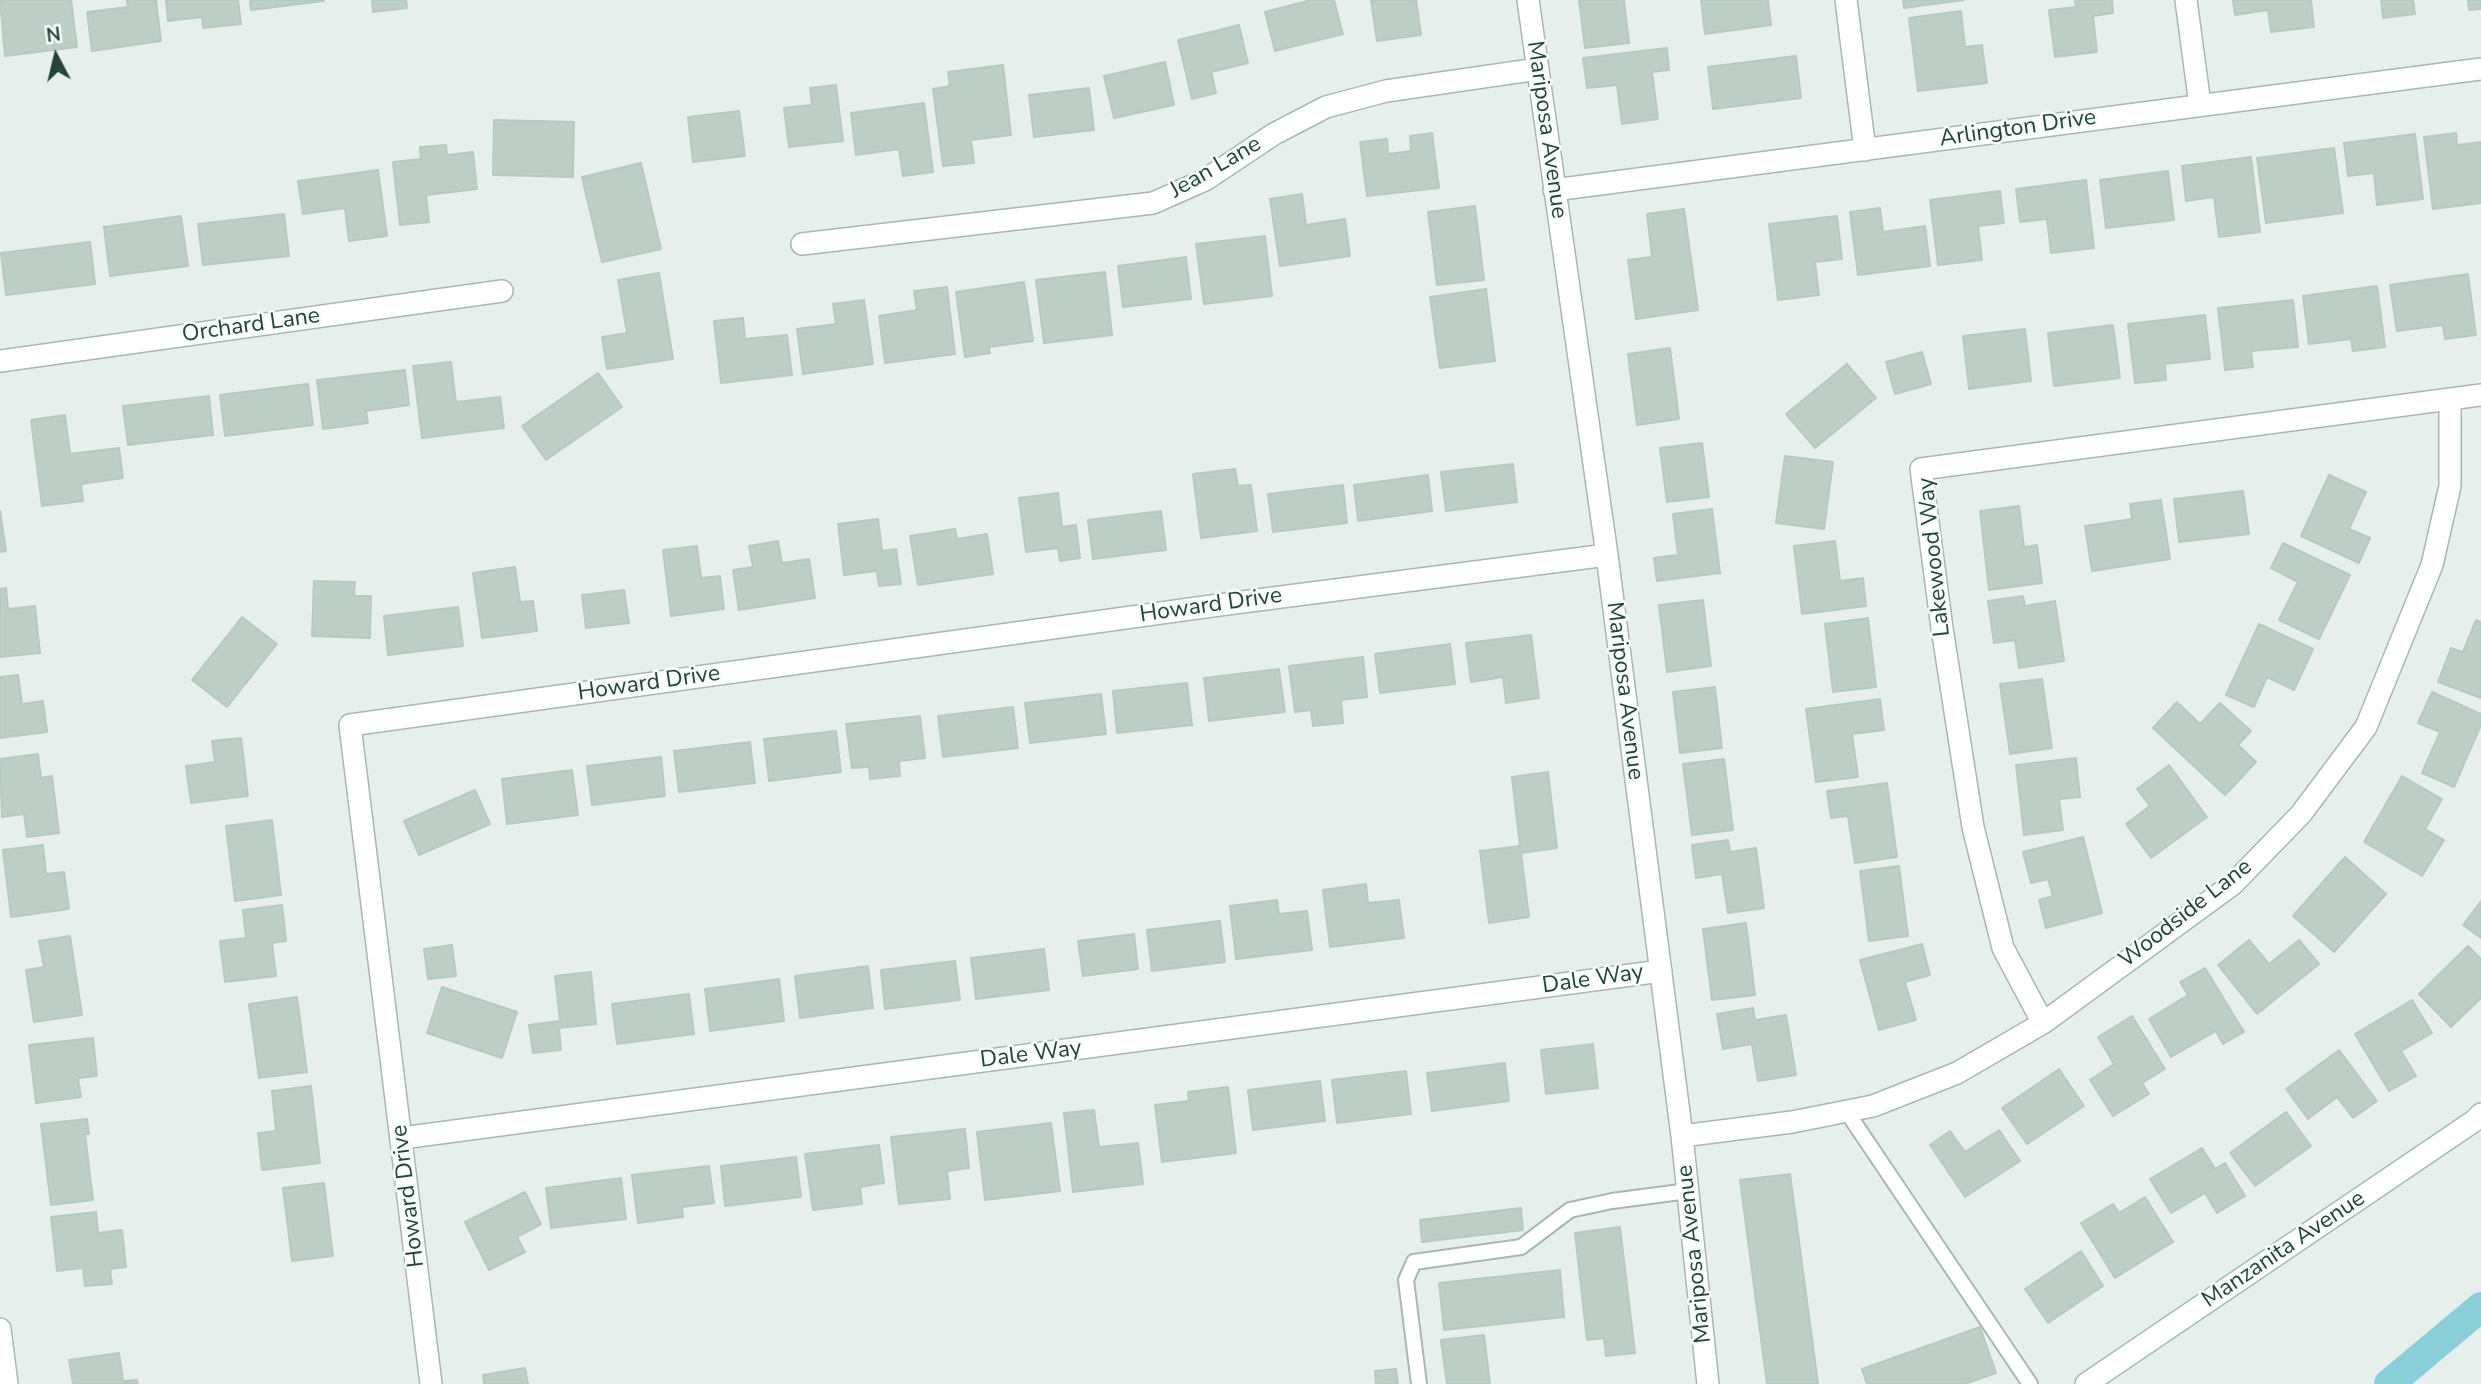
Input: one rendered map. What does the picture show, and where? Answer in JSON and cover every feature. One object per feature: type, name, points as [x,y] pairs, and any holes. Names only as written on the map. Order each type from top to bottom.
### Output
[{"type":"street","name":"Mariposa Avenue","points":[[1528,0],[1607,555],[1682,1136],[1708,1384]]},
{"type":"street","points":[[1846,0],[1864,150]]},
{"type":"street","points":[[2186,0],[2200,105]]},
{"type":"street","name":"Jean Lane","points":[[802,244],[1153,203],[1205,180],[1274,134],[1326,107],[1386,91],[1538,69]]},
{"type":"street","name":"Arlington Drive","points":[[1554,190],[2481,69]]},
{"type":"street","name":"Orchard Lane","points":[[0,361],[502,291]]},
{"type":"street","name":"Lakewood Way","points":[[2043,1023],[2003,948],[1973,827],[1921,469],[2481,395]]},
{"type":"street","name":"Woodside Lane","points":[[1682,1136],[1847,1112],[1872,1106],[1957,1073],[2043,1023],[2233,884],[2301,814],[2366,727],[2432,565],[2450,486],[2450,399]]},
{"type":"street","name":"Howard Drive","points":[[431,1384],[350,725],[1219,605],[1607,555]]},
{"type":"street","name":"Dale Way","points":[[402,1138],[1661,971]]},
{"type":"street","name":"Manzanita Avenue","points":[[2085,1384],[2481,1114]]},
{"type":"street","points":[[0,1329],[7,1384]]},
{"type":"lane","points":[[1847,1112],[2030,1384]]},
{"type":"lane","points":[[1419,1384],[1406,1280],[1414,1262],[1521,1247],[1570,1210],[1612,1201],[1688,1191]]},
{"type":"building","points":[[0,0],[71,0],[77,47],[5,56]]},
{"type":"building","points":[[127,0],[156,0],[161,41],[92,51],[87,12],[128,7]]},
{"type":"building","points":[[166,0],[238,0],[241,24],[203,28],[202,17],[168,21]]},
{"type":"building","points":[[250,0],[324,0],[324,1],[251,10]]},
{"type":"building","points":[[372,0],[406,0],[407,8],[373,12]]},
{"type":"building","points":[[1311,0],[1334,0],[1343,34],[1275,51],[1265,12]]},
{"type":"building","points":[[1371,0],[1416,0],[1421,35],[1377,41]]},
{"type":"building","points":[[1579,0],[1624,0],[1629,43],[1585,48]]},
{"type":"building","points":[[1701,0],[1768,0],[1771,25],[1705,34]]},
{"type":"building","points":[[1903,0],[1964,0],[1904,8]]},
{"type":"building","points":[[2075,0],[2112,0],[2113,13],[2093,16],[2097,52],[2055,57],[2049,10],[2076,7]]},
{"type":"building","points":[[2233,0],[2311,0],[2314,27],[2271,32],[2268,10],[2235,15]]},
{"type":"building","points":[[2381,0],[2413,0],[2415,14],[2383,18]]},
{"type":"building","points":[[2468,0],[2481,0],[2481,9],[2469,10]]},
{"type":"building","points":[[1961,11],[1965,47],[1982,45],[1987,83],[1918,91],[1909,18]]},
{"type":"building","points":[[1239,25],[1248,63],[1211,72],[1216,93],[1192,99],[1178,40]]},
{"type":"building","points":[[1667,48],[1669,70],[1652,72],[1658,119],[1622,124],[1617,85],[1587,88],[1583,58]]},
{"type":"building","points":[[1796,56],[1801,98],[1713,109],[1708,67]]},
{"type":"building","points":[[1165,62],[1174,105],[1114,118],[1104,76]]},
{"type":"building","points":[[1003,65],[1011,135],[971,140],[974,163],[943,166],[933,89],[950,86],[948,72]]},
{"type":"building","points":[[836,85],[843,141],[789,147],[784,108],[812,105],[810,88]]},
{"type":"building","points":[[1089,88],[1094,130],[1034,137],[1029,95]]},
{"type":"building","points":[[924,103],[933,172],[903,176],[899,149],[856,155],[851,113]]},
{"type":"building","points":[[739,111],[745,156],[693,162],[688,117]]},
{"type":"building","points":[[494,120],[574,122],[573,177],[493,175]]},
{"type":"building","points":[[1432,133],[1439,188],[1367,196],[1360,142],[1387,139],[1388,154],[1411,151],[1410,136]]},
{"type":"building","points":[[2456,133],[2457,145],[2481,142],[2481,203],[2433,209],[2424,137]]},
{"type":"building","points":[[2415,134],[2423,199],[2377,205],[2374,173],[2348,176],[2344,143]]},
{"type":"building","points":[[446,145],[447,155],[473,152],[477,189],[426,195],[429,222],[400,225],[393,162],[421,159],[420,147]]},
{"type":"building","points":[[2334,148],[2343,213],[2266,223],[2257,158]]},
{"type":"building","points":[[2251,157],[2260,232],[2219,237],[2214,197],[2186,201],[2182,166]]},
{"type":"building","points":[[641,163],[661,249],[602,262],[582,177]]},
{"type":"building","points":[[378,170],[387,236],[349,241],[345,208],[303,214],[298,181]]},
{"type":"building","points":[[2168,171],[2174,220],[2106,228],[2100,180]]},
{"type":"building","points":[[2086,180],[2094,248],[2051,253],[2047,219],[2020,222],[2016,189]]},
{"type":"building","points":[[2000,191],[2004,223],[1978,226],[1982,260],[1938,265],[1930,200]]},
{"type":"building","points":[[1302,194],[1306,225],[1345,219],[1350,256],[1280,266],[1270,199]]},
{"type":"building","points":[[1475,206],[1484,280],[1437,285],[1428,212]]},
{"type":"building","points":[[1880,208],[1883,232],[1925,226],[1930,266],[1858,275],[1850,212]]},
{"type":"building","points":[[1684,209],[1698,310],[1636,319],[1628,260],[1652,257],[1647,214]]},
{"type":"building","points":[[284,214],[289,256],[203,265],[198,224]]},
{"type":"building","points":[[181,216],[188,266],[110,276],[104,227]]},
{"type":"building","points":[[1837,216],[1842,259],[1815,262],[1819,295],[1778,300],[1769,224]]},
{"type":"building","points":[[1265,236],[1272,296],[1204,304],[1196,244]]},
{"type":"building","points":[[90,242],[95,284],[6,295],[1,253]]},
{"type":"building","points":[[1186,257],[1191,299],[1123,307],[1118,266]]},
{"type":"building","points":[[1105,272],[1112,335],[1044,343],[1036,280]]},
{"type":"building","points":[[659,273],[673,359],[607,369],[602,337],[627,333],[618,280]]},
{"type":"building","points":[[2468,274],[2476,335],[2445,339],[2443,325],[2397,331],[2390,285]]},
{"type":"building","points":[[1024,282],[1033,341],[989,347],[990,353],[965,357],[956,292]]},
{"type":"building","points":[[2377,286],[2385,347],[2353,351],[2351,339],[2309,344],[2303,296]]},
{"type":"building","points":[[947,287],[955,354],[885,363],[879,316],[917,310],[914,291]]},
{"type":"building","points":[[1486,289],[1495,361],[1440,368],[1430,297]]},
{"type":"building","points":[[864,300],[873,364],[803,374],[797,329],[836,324],[833,304]]},
{"type":"building","points":[[2293,300],[2298,347],[2251,351],[2253,367],[2225,370],[2218,308]]},
{"type":"building","points":[[2205,315],[2210,359],[2165,364],[2166,380],[2135,383],[2128,324]]},
{"type":"building","points":[[743,318],[745,339],[787,335],[792,375],[721,383],[714,321]]},
{"type":"building","points":[[2113,325],[2120,378],[2054,386],[2048,333]]},
{"type":"building","points":[[2025,329],[2031,381],[1969,389],[1963,336]]},
{"type":"building","points":[[1670,348],[1679,419],[1637,425],[1628,354]]},
{"type":"building","points":[[1922,352],[1931,384],[1895,394],[1886,362]]},
{"type":"building","points":[[451,362],[456,402],[500,397],[504,428],[422,438],[413,366]]},
{"type":"building","points":[[1847,364],[1876,398],[1815,448],[1786,414]]},
{"type":"building","points":[[405,370],[409,405],[366,411],[368,423],[323,429],[317,380]]},
{"type":"building","points":[[598,373],[622,407],[546,460],[522,426]]},
{"type":"building","points":[[308,384],[313,425],[225,436],[220,395]]},
{"type":"building","points":[[209,396],[213,435],[128,445],[123,406]]},
{"type":"building","points":[[65,415],[70,454],[119,448],[123,478],[81,484],[83,501],[42,506],[31,420]]},
{"type":"building","points":[[1702,443],[1709,497],[1667,502],[1660,448]]},
{"type":"building","points":[[1785,456],[1833,462],[1824,529],[1776,523]]},
{"type":"building","points":[[1513,464],[1517,502],[1446,511],[1441,472]]},
{"type":"building","points":[[1235,469],[1238,486],[1251,485],[1257,531],[1201,538],[1193,474]]},
{"type":"building","points":[[1428,475],[1432,511],[1358,521],[1354,485]]},
{"type":"building","points":[[2329,475],[2366,492],[2349,529],[2370,538],[2359,563],[2301,536]]},
{"type":"building","points":[[1343,485],[1347,523],[1273,532],[1268,494]]},
{"type":"building","points":[[2243,491],[2249,534],[2179,542],[2174,499]]},
{"type":"building","points":[[1058,493],[1062,527],[1076,525],[1080,558],[1060,561],[1058,548],[1026,552],[1019,498]]},
{"type":"building","points":[[2161,500],[2170,559],[2092,571],[2085,526],[2132,519],[2130,504]]},
{"type":"building","points":[[2019,506],[2024,547],[2037,545],[2042,583],[1989,590],[1980,511]]},
{"type":"building","points":[[1712,509],[1720,573],[1657,581],[1654,558],[1678,555],[1673,514]]},
{"type":"building","points":[[0,511],[6,551],[0,552]]},
{"type":"building","points":[[1161,511],[1166,550],[1093,559],[1088,520]]},
{"type":"building","points":[[878,519],[882,551],[896,549],[901,584],[879,586],[877,571],[844,575],[838,524]]},
{"type":"building","points":[[955,529],[957,539],[987,534],[993,574],[918,585],[910,536]]},
{"type":"building","points":[[778,541],[782,563],[809,559],[815,598],[739,610],[733,570],[753,567],[749,546]]},
{"type":"building","points":[[1835,541],[1840,581],[1863,578],[1866,606],[1802,614],[1794,546]]},
{"type":"building","points":[[2283,543],[2350,575],[2319,639],[2279,620],[2298,582],[2271,568]]},
{"type":"building","points":[[697,546],[701,578],[720,576],[724,609],[671,616],[663,550]]},
{"type":"building","points":[[515,567],[520,602],[533,601],[537,631],[482,638],[473,573]]},
{"type":"building","points":[[314,581],[355,582],[354,596],[371,596],[370,638],[312,636]]},
{"type":"building","points":[[6,588],[8,609],[35,606],[40,653],[0,657],[0,589]]},
{"type":"building","points":[[624,590],[629,623],[586,628],[582,595]]},
{"type":"building","points":[[2023,596],[2025,606],[2055,601],[2064,661],[2019,668],[2015,640],[1994,643],[1988,601]]},
{"type":"building","points":[[1703,600],[1711,666],[1667,672],[1659,605]]},
{"type":"building","points":[[458,607],[463,646],[388,655],[384,616]]},
{"type":"building","points":[[242,617],[277,644],[227,707],[192,680]]},
{"type":"building","points":[[1868,618],[1876,687],[1833,692],[1825,624]]},
{"type":"building","points":[[2476,620],[2481,622],[2481,698],[2438,682],[2451,648],[2463,652]]},
{"type":"building","points":[[2259,624],[2313,649],[2294,690],[2267,677],[2254,707],[2226,695]]},
{"type":"building","points":[[1531,635],[1539,698],[1506,703],[1503,677],[1471,682],[1466,643]]},
{"type":"building","points":[[1450,644],[1455,684],[1380,693],[1375,654]]},
{"type":"building","points":[[1363,657],[1367,697],[1341,700],[1343,723],[1313,726],[1311,710],[1295,712],[1289,666]]},
{"type":"building","points":[[1279,669],[1285,712],[1209,721],[1204,678]]},
{"type":"building","points":[[18,675],[22,704],[43,701],[47,732],[0,738],[0,677]]},
{"type":"building","points":[[2042,679],[2052,748],[2010,754],[2000,684]]},
{"type":"building","points":[[1187,683],[1192,725],[1117,733],[1113,691]]},
{"type":"building","points":[[1715,687],[1722,748],[1680,753],[1673,692]]},
{"type":"building","points":[[2432,692],[2481,714],[2481,725],[2454,787],[2422,773],[2440,732],[2418,723]]},
{"type":"building","points":[[1101,694],[1106,734],[1030,743],[1025,703]]},
{"type":"building","points":[[1880,699],[1884,730],[1852,734],[1858,777],[1816,782],[1806,709]]},
{"type":"building","points":[[2177,702],[2200,724],[2220,703],[2251,731],[2238,745],[2256,762],[2225,795],[2153,728]]},
{"type":"building","points":[[1013,707],[1018,748],[943,757],[938,716]]},
{"type":"building","points":[[920,716],[925,758],[899,761],[900,776],[870,779],[869,767],[852,768],[846,724]]},
{"type":"building","points":[[836,731],[841,772],[769,781],[764,739]]},
{"type":"building","points":[[241,738],[248,796],[191,803],[186,766],[215,762],[212,741]]},
{"type":"building","points":[[750,742],[755,783],[679,792],[674,751]]},
{"type":"building","points":[[38,754],[41,778],[52,776],[59,833],[27,837],[24,814],[2,817],[0,759]]},
{"type":"building","points":[[661,757],[665,796],[592,805],[587,766]]},
{"type":"building","points":[[2076,758],[2080,797],[2059,799],[2063,830],[2024,835],[2016,765]]},
{"type":"building","points":[[1724,759],[1733,830],[1692,835],[1683,764]]},
{"type":"building","points":[[2169,765],[2207,817],[2151,858],[2126,824],[2150,806],[2137,789]]},
{"type":"building","points":[[572,770],[578,815],[507,824],[502,779]]},
{"type":"building","points":[[1548,772],[1557,848],[1521,853],[1529,917],[1489,923],[1480,851],[1520,846],[1512,777]]},
{"type":"building","points":[[2402,776],[2442,799],[2425,829],[2444,840],[2422,876],[2364,842]]},
{"type":"building","points":[[1887,783],[1897,857],[1855,863],[1848,816],[1831,818],[1827,791]]},
{"type":"building","points":[[475,790],[490,824],[419,855],[404,821]]},
{"type":"building","points":[[272,820],[281,895],[235,901],[226,826]]},
{"type":"building","points":[[2083,837],[2102,913],[2046,928],[2039,900],[2053,896],[2048,879],[2031,883],[2023,852]]},
{"type":"building","points":[[1728,840],[1730,852],[1756,848],[1764,908],[1728,913],[1722,874],[1696,878],[1692,845]]},
{"type":"building","points":[[43,845],[46,874],[64,872],[69,909],[11,917],[3,850]]},
{"type":"building","points":[[2345,857],[2386,894],[2334,952],[2293,916]]},
{"type":"building","points":[[1899,866],[1908,936],[1869,941],[1860,871]]},
{"type":"building","points":[[1366,884],[1368,903],[1399,900],[1404,938],[1330,947],[1323,890]]},
{"type":"building","points":[[1277,900],[1279,914],[1307,911],[1312,950],[1236,959],[1230,906]]},
{"type":"building","points":[[2481,901],[2481,938],[2463,925]]},
{"type":"building","points":[[282,905],[286,941],[272,943],[276,976],[225,982],[220,941],[246,938],[243,910]]},
{"type":"building","points":[[1220,921],[1225,962],[1152,971],[1147,930]]},
{"type":"building","points":[[1746,923],[1755,995],[1712,1000],[1703,929]]},
{"type":"building","points":[[1134,934],[1138,969],[1083,976],[1078,941]]},
{"type":"building","points":[[70,936],[82,1015],[34,1022],[26,970],[44,967],[39,941]]},
{"type":"building","points":[[2249,940],[2269,964],[2299,940],[2319,964],[2257,1014],[2218,965]]},
{"type":"building","points":[[1922,944],[1930,975],[1905,982],[1916,1020],[1879,1030],[1860,960]]},
{"type":"building","points":[[452,945],[456,976],[428,979],[424,949]]},
{"type":"building","points":[[2468,946],[2481,959],[2481,998],[2451,1027],[2419,994]]},
{"type":"building","points":[[1044,949],[1049,990],[976,999],[971,958]]},
{"type":"building","points":[[955,961],[960,1000],[885,1009],[881,970]]},
{"type":"building","points":[[868,966],[873,1008],[800,1018],[795,976]]},
{"type":"building","points":[[2205,968],[2244,1032],[2223,1044],[2216,1031],[2171,1057],[2149,1019],[2188,995],[2180,982]]},
{"type":"building","points":[[591,972],[596,1024],[559,1028],[561,1050],[533,1053],[529,1025],[560,1021],[555,976]]},
{"type":"building","points":[[779,979],[784,1021],[710,1031],[705,989]]},
{"type":"building","points":[[442,987],[517,1012],[502,1058],[427,1033]]},
{"type":"building","points":[[689,994],[694,1034],[617,1044],[612,1004]]},
{"type":"building","points":[[297,997],[307,1072],[259,1078],[249,1004]]},
{"type":"building","points":[[2412,1000],[2432,1033],[2401,1051],[2416,1076],[2389,1091],[2355,1034]]},
{"type":"building","points":[[1753,1008],[1755,1020],[1786,1015],[1796,1075],[1758,1081],[1752,1044],[1723,1049],[1717,1014]]},
{"type":"building","points":[[2132,1016],[2165,1069],[2142,1083],[2149,1094],[2113,1116],[2090,1080],[2114,1064],[2098,1037]]},
{"type":"building","points":[[93,1038],[97,1076],[78,1078],[81,1097],[36,1103],[29,1045]]},
{"type":"building","points":[[1593,1044],[1598,1088],[1546,1094],[1541,1050]]},
{"type":"building","points":[[2339,1050],[2377,1101],[2353,1118],[2337,1097],[2308,1119],[2286,1089]]},
{"type":"building","points":[[1505,1063],[1509,1101],[1432,1111],[1427,1073]]},
{"type":"building","points":[[2059,1069],[2084,1106],[2027,1144],[2002,1108]]},
{"type":"building","points":[[1406,1071],[1411,1114],[1337,1123],[1332,1080]]},
{"type":"building","points":[[1320,1081],[1325,1121],[1253,1130],[1248,1090]]},
{"type":"building","points":[[311,1086],[320,1163],[262,1170],[258,1133],[276,1131],[272,1091]]},
{"type":"building","points":[[1228,1087],[1236,1153],[1162,1162],[1155,1105],[1189,1101],[1188,1092]]},
{"type":"building","points":[[1094,1110],[1099,1147],[1138,1143],[1143,1184],[1073,1192],[1064,1113]]},
{"type":"building","points":[[2286,1112],[2311,1146],[2255,1186],[2230,1153]]},
{"type":"building","points":[[87,1119],[89,1134],[85,1134],[93,1200],[51,1205],[41,1124]]},
{"type":"building","points":[[1051,1123],[1060,1191],[985,1200],[977,1132]]},
{"type":"building","points":[[965,1129],[969,1168],[947,1171],[950,1199],[899,1204],[891,1137]]},
{"type":"building","points":[[1999,1130],[2020,1161],[1965,1197],[1930,1145],[1950,1131],[1965,1152]]},
{"type":"building","points":[[879,1145],[884,1183],[860,1187],[862,1204],[813,1210],[805,1154]]},
{"type":"building","points":[[2202,1148],[2215,1169],[2225,1163],[2245,1196],[2217,1213],[2205,1193],[2171,1213],[2150,1179]]},
{"type":"building","points":[[796,1157],[801,1197],[725,1206],[721,1166]]},
{"type":"building","points":[[709,1166],[714,1203],[682,1207],[683,1217],[638,1223],[632,1175]]},
{"type":"building","points":[[1790,1174],[1818,1384],[1767,1384],[1740,1180]]},
{"type":"building","points":[[621,1178],[626,1219],[551,1228],[546,1188]]},
{"type":"building","points":[[324,1183],[333,1256],[292,1261],[283,1188]]},
{"type":"building","points":[[525,1192],[541,1224],[517,1237],[525,1252],[489,1270],[465,1222]]},
{"type":"building","points":[[2145,1197],[2173,1242],[2115,1278],[2081,1223],[2113,1204],[2119,1213]]},
{"type":"building","points":[[1521,1208],[1523,1230],[1422,1242],[1420,1220]]},
{"type":"building","points":[[96,1212],[98,1233],[122,1230],[126,1267],[110,1269],[112,1284],[85,1286],[83,1268],[57,1271],[51,1217]]},
{"type":"building","points":[[1620,1227],[1635,1353],[1606,1356],[1604,1338],[1587,1340],[1575,1233]]},
{"type":"building","points":[[2081,1251],[2103,1286],[2048,1323],[2025,1289]]},
{"type":"building","points":[[1560,1270],[1564,1317],[1444,1330],[1439,1283]]},
{"type":"building","points":[[1980,1327],[1996,1373],[1965,1384],[1867,1384],[1862,1369]]},
{"type":"building","points":[[1484,1335],[1490,1384],[1447,1384],[1441,1340]]},
{"type":"building","points":[[119,1353],[123,1381],[137,1380],[138,1384],[73,1384],[69,1360]]},
{"type":"building","points":[[525,1368],[528,1384],[484,1384],[483,1375]]},
{"type":"building","points":[[1396,1369],[1398,1384],[1376,1384],[1375,1371]]},
{"type":"waterway","points":[[2389,1384],[2481,1307]]}]
